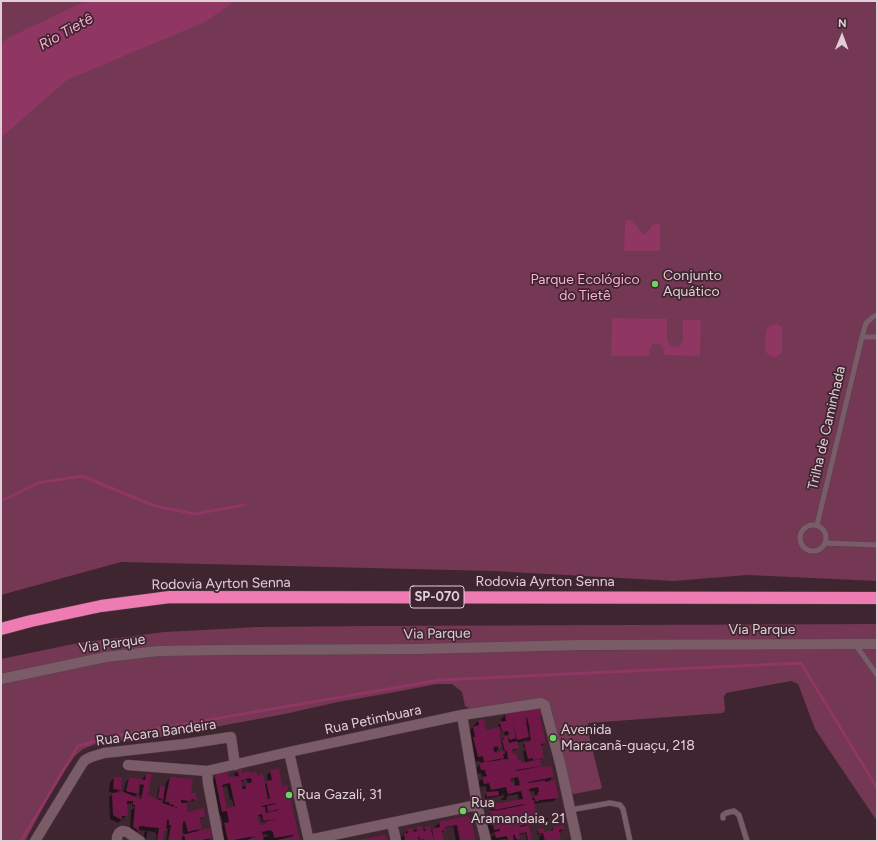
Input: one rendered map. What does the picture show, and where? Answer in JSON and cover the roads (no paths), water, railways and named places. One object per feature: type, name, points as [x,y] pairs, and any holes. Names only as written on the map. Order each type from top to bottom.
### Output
[{"type":"highway","name":"Rodovia Ayrton Senna","points":[[1,629],[101,606],[170,597],[877,598]]},
{"type":"street","name":"Via Parque","points":[[1,679],[106,657],[158,651],[418,649],[580,645],[877,644]]},
{"type":"street","name":"Rua Petimbuara","points":[[128,766],[207,771],[462,715],[543,704],[546,707],[570,810]]},
{"type":"street","points":[[462,715],[477,805],[486,841]]},
{"type":"street","name":"Rua Acara Bandeira","points":[[36,841],[82,764],[90,757],[104,753],[231,737],[235,765]]},
{"type":"street","points":[[289,752],[309,841],[477,805]]},
{"type":"street","points":[[207,771],[219,841]]},
{"type":"street","points":[[570,810],[577,841]]},
{"type":"street","points":[[392,823],[396,841]]},
{"type":"street","points":[[117,841],[117,837],[122,831],[127,832],[140,841]]},
{"type":"lane","name":"Trilha de Caminhada","points":[[817,524],[866,323],[877,315]]},
{"type":"lane","points":[[862,337],[877,337]]},
{"type":"lane","points":[[817,524],[823,529],[827,536],[826,543],[819,550],[810,552],[802,546],[799,537],[802,529],[809,525],[817,524]]},
{"type":"lane","points":[[826,543],[877,545]]},
{"type":"lane","points":[[855,644],[877,675]]},
{"type":"lane","points":[[570,810],[610,802],[620,805],[623,809],[630,841]]},
{"type":"lane","points":[[722,818],[726,813],[734,812],[739,815],[747,841]]},
{"type":"water","name":"Rio Tietê","points":[[85,1],[235,1],[205,22],[67,80],[1,138],[1,43],[8,38]]},
{"type":"water","points":[[627,220],[631,220],[644,235],[653,224],[660,224],[660,251],[624,251],[625,224]]},
{"type":"water","points":[[612,318],[667,319],[667,341],[671,346],[678,347],[683,341],[683,320],[701,320],[700,356],[664,355],[664,349],[660,344],[653,344],[649,349],[649,356],[611,356]]},
{"type":"water","points":[[777,324],[782,327],[782,353],[775,358],[767,354],[765,347],[766,330],[770,325]]},
{"type":"waterway","points":[[1,501],[38,483],[82,476],[155,506],[195,514],[244,505]]},
{"type":"waterway","points":[[21,841],[78,746],[115,736],[440,680],[801,663],[877,788]]},
{"type":"place","name":"Conjunto Aquático","points":[[655,284]]},
{"type":"place","name":"Avenida Maracanã-guaçu, 218","points":[[553,738]]},
{"type":"place","name":"Rua Gazali, 31","points":[[289,795]]},
{"type":"place","name":"Rua Aramandaia, 21","points":[[463,811]]},
{"type":"park label","name":"Parque Ecológico do Tietê","points":[[585,288]]}]
